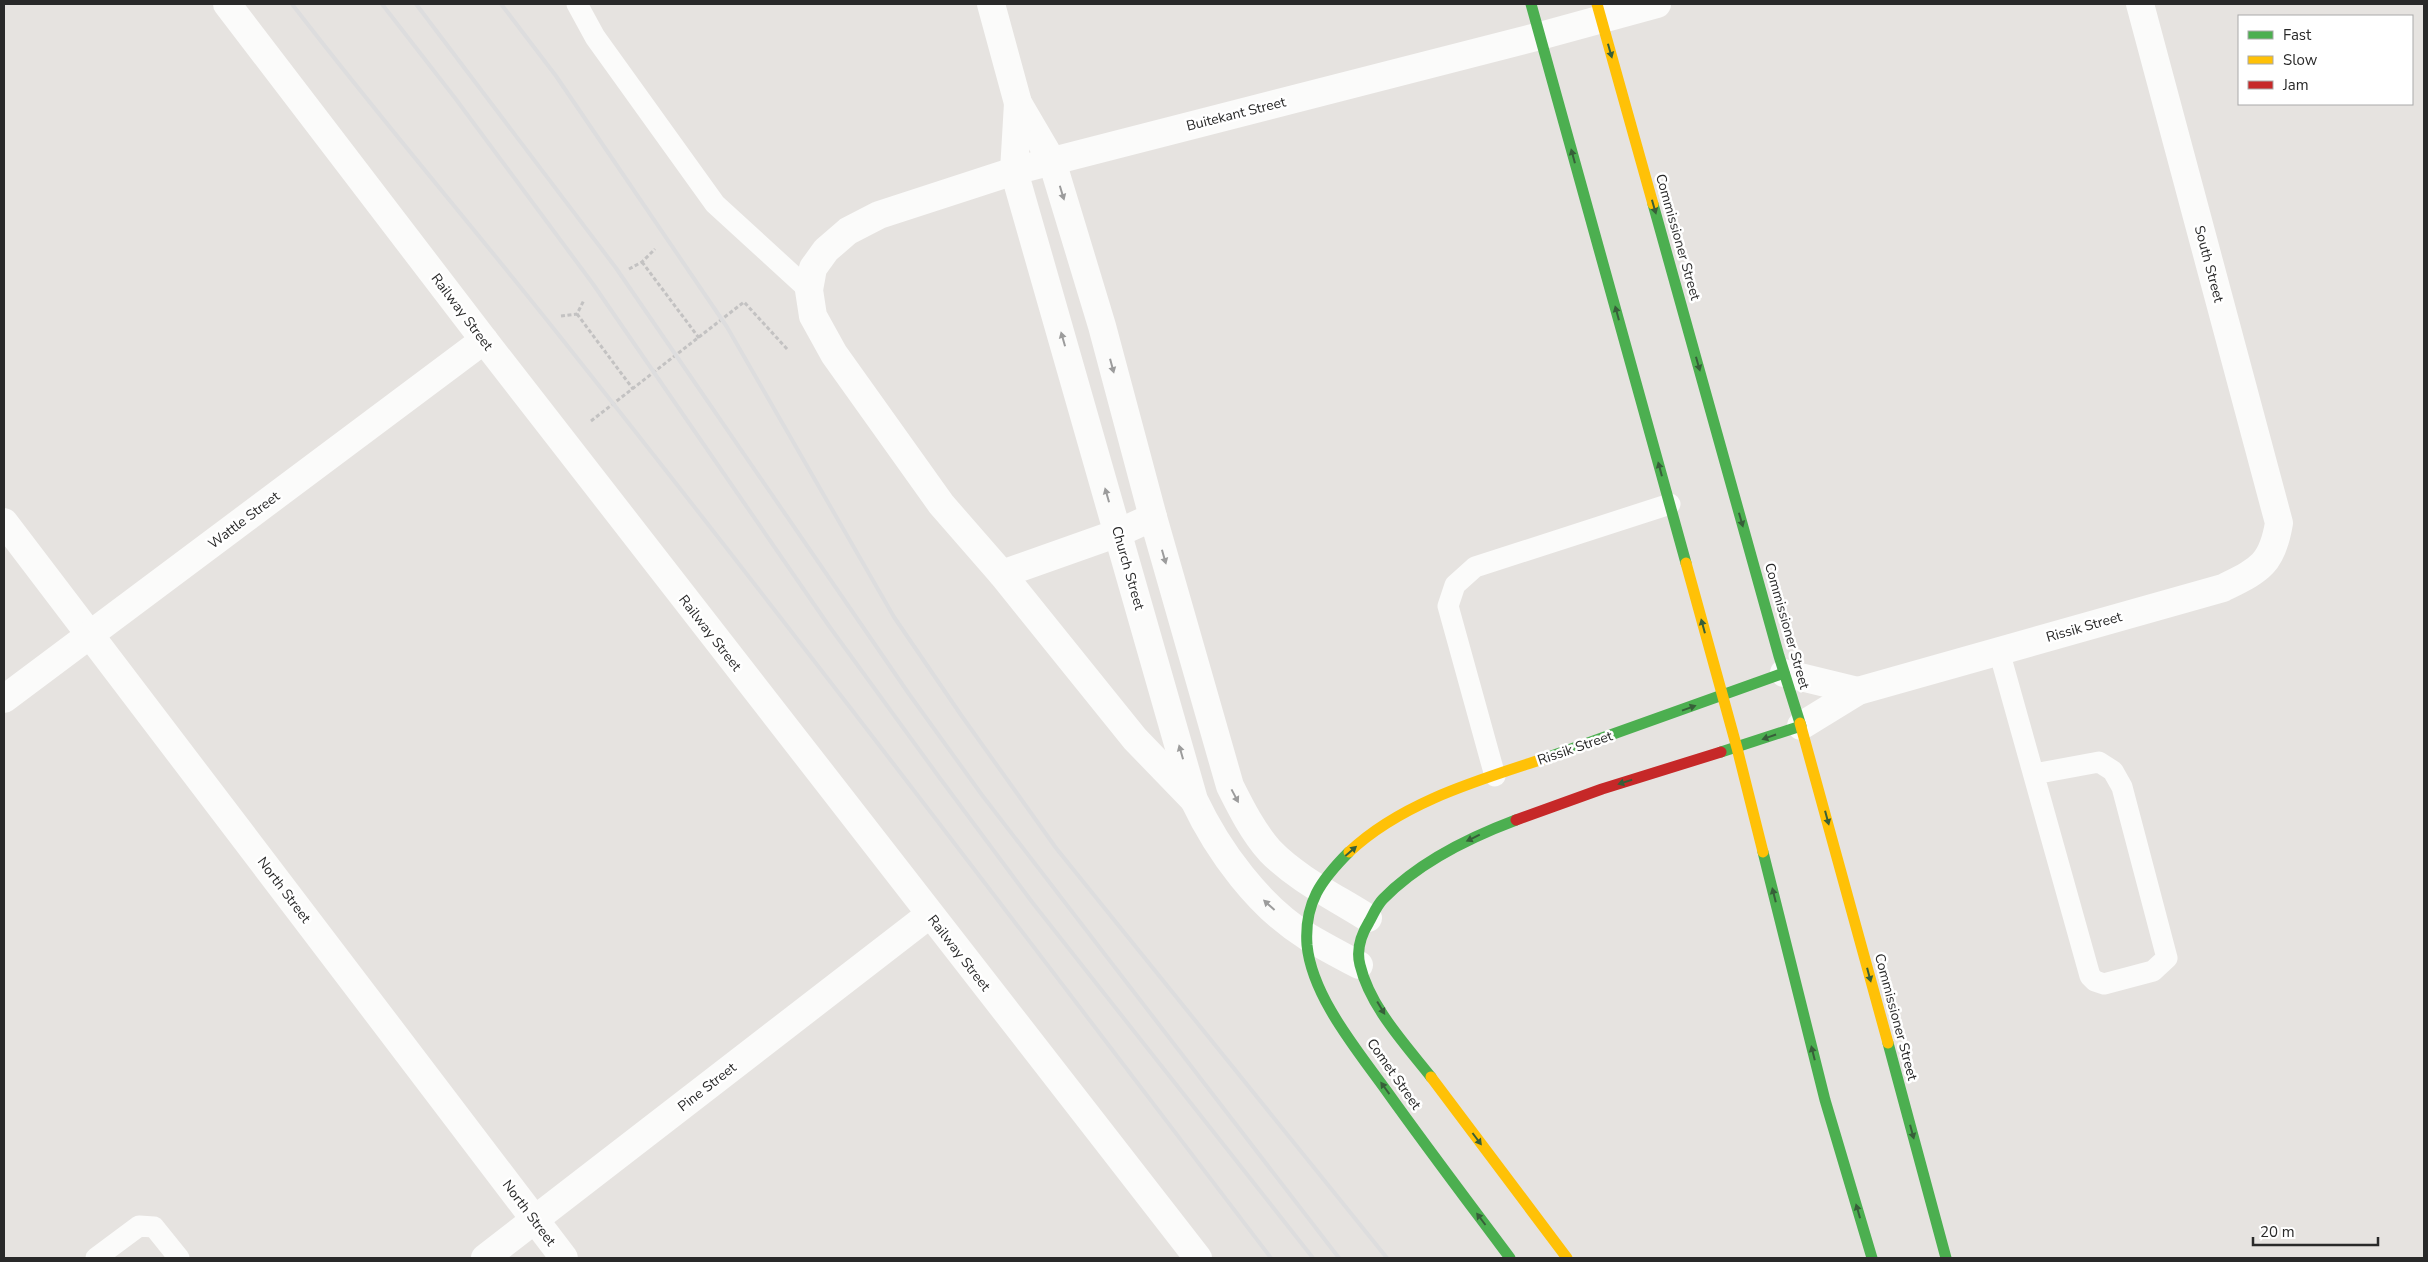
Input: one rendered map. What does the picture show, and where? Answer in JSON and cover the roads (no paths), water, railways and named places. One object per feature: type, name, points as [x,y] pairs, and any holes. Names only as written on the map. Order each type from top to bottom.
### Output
[{"type":"main road","points":[[1531,4],[1737,748],[1825,1100],[1872,1258]]},
{"type":"main road","name":"Commissioner Street","points":[[1599,12],[1784,673],[1801,726],[1946,1258]]},
{"type":"main road","name":"Rissik Street","points":[[1320,888],[1328,872],[1365,839],[1417,806],[1495,776],[1784,673]]},
{"type":"main road","name":"Rissik Street","points":[[1359,965],[1360,942],[1368,918],[1388,893],[1435,857],[1493,828],[1586,793],[1737,748],[1801,726]]},
{"type":"main road","name":"Comet Street","points":[[1320,888],[1309,906],[1307,937],[1312,971],[1335,1015],[1374,1074],[1510,1258]]},
{"type":"main road","name":"Comet Street","points":[[1359,965],[1370,989],[1395,1030],[1566,1258]]},
{"type":"street","name":"Railway Street","points":[[227,4],[484,340],[929,915],[1198,1258]]},
{"type":"street","name":"Church Street","points":[[991,4],[1018,103],[1052,161],[1102,326],[1153,517],[1230,786],[1248,821],[1269,850],[1296,874],[1368,918]]},
{"type":"street","name":"Buitekant Street","points":[[809,290],[813,268],[826,250],[848,231],[879,215],[1014,171],[1540,36],[1599,12],[1657,4]]},
{"type":"street","name":"South Street","points":[[2140,4],[2278,523]]},
{"type":"street","name":"Church Street","points":[[1018,103],[1014,171],[1194,800],[1209,831],[1237,872],[1268,905],[1307,937],[1359,965]]},
{"type":"street","points":[[809,290],[813,316],[834,354],[942,504],[1002,574],[1135,739],[1194,800]]},
{"type":"street","name":"Wattle Street","points":[[4,699],[484,340]]},
{"type":"street","points":[[1002,574],[1118,533],[1153,517]]},
{"type":"street","name":"North Street","points":[[4,522],[564,1258]]},
{"type":"street","name":"Rissik Street","points":[[1801,726],[1858,691],[2223,588],[2255,572],[2264,562],[2276,541],[2278,523]]},
{"type":"street","name":"Rissik Street","points":[[1784,673],[1858,691]]},
{"type":"street","name":"Pine Street","points":[[485,1258],[929,915]]},
{"type":"lane","points":[[577,4],[595,37],[715,204],[809,290]]},
{"type":"lane","points":[[1495,776],[1448,606],[1455,585],[1476,568],[1670,504]]},
{"type":"lane","points":[[1999,651],[2090,976],[2104,984],[2153,971],[2167,958],[2122,787],[2113,771],[2099,762],[2034,774]]},
{"type":"lane","points":[[96,1258],[139,1226],[154,1227],[179,1258]]},
{"type":"railway","points":[[292,4],[558,334],[738,563],[1271,1258]]},
{"type":"railway","points":[[382,4],[455,98],[593,284],[829,626],[939,777],[1032,902],[1313,1258]]},
{"type":"railway","points":[[416,4],[616,268],[909,694],[982,795],[1339,1258]]},
{"type":"railway","points":[[501,4],[556,76],[727,327],[894,617],[961,715],[1056,848],[1387,1258]]}]
